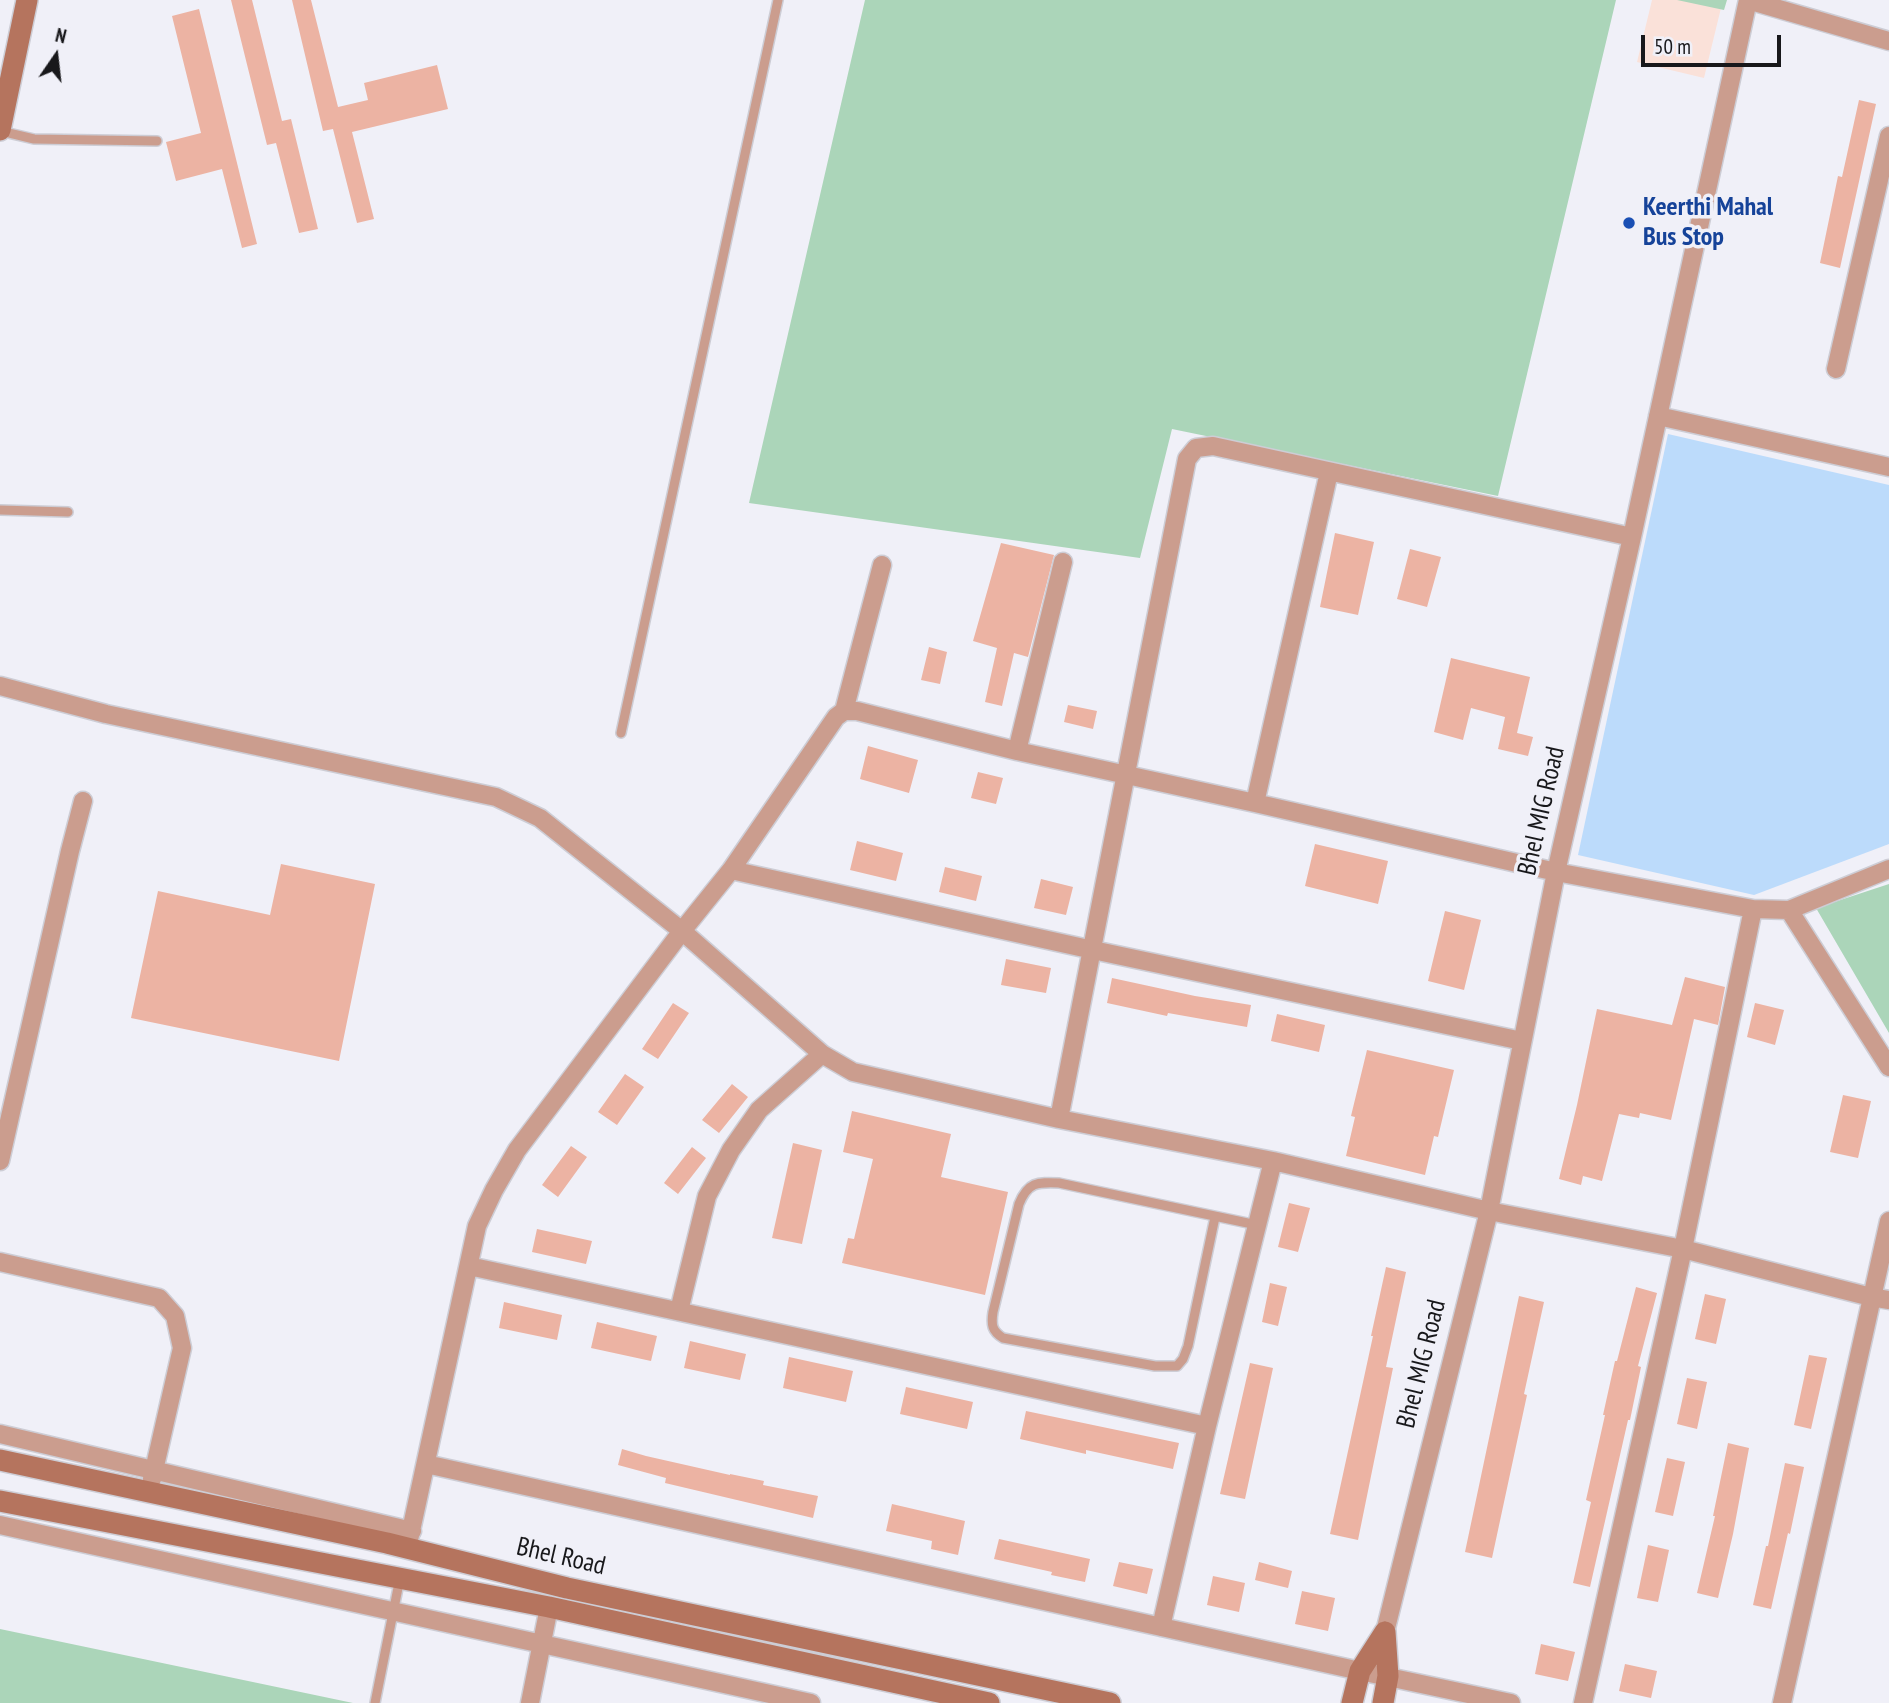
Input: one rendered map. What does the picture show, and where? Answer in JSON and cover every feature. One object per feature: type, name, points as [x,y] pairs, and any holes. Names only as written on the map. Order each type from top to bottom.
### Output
[{"type":"street","points":[[0,131],[27,0]]},
{"type":"street","points":[[1748,0],[1889,41]]},
{"type":"street","name":"Bhel MIG Road","points":[[1382,1703],[1388,1676],[1385,1632],[1489,1211],[1556,872],[1632,537],[1748,0]]},
{"type":"street","points":[[1836,369],[1883,195],[1889,136]]},
{"type":"street","points":[[1658,416],[1889,467]]},
{"type":"street","points":[[1059,1119],[1187,459],[1196,448],[1213,446],[1632,537]]},
{"type":"street","points":[[1255,803],[1329,472]]},
{"type":"street","points":[[1017,751],[1063,562]]},
{"type":"street","points":[[0,1434],[154,1470],[410,1540],[477,1226],[494,1190],[517,1150],[731,870],[836,717],[844,710],[882,565]]},
{"type":"street","points":[[0,686],[106,714],[496,797],[540,818],[682,931],[822,1055],[853,1072],[1059,1119],[1273,1161],[1489,1211],[1683,1249],[1889,1300]]},
{"type":"street","points":[[844,710],[1556,872],[1753,909],[1789,910],[1889,869]]},
{"type":"street","points":[[0,1161],[66,864],[83,801]]},
{"type":"street","points":[[731,870],[1522,1041]]},
{"type":"street","points":[[1583,1703],[1683,1249],[1753,909]]},
{"type":"street","points":[[1789,910],[1889,1067]]},
{"type":"street","points":[[679,1311],[707,1196],[731,1150],[759,1110],[822,1055]]},
{"type":"street","points":[[1161,1627],[1207,1426],[1273,1161]]},
{"type":"street","points":[[1782,1703],[1889,1221]]},
{"type":"street","points":[[0,1262],[159,1298],[175,1316],[181,1348],[149,1492]]},
{"type":"street","points":[[469,1266],[1207,1426]]},
{"type":"street","name":"Bhel Road","points":[[0,1460],[149,1492],[410,1540],[567,1588],[1110,1703]]},
{"type":"street","points":[[426,1464],[1511,1703]]},
{"type":"street","name":"Bhel Road","points":[[0,1501],[549,1607],[989,1703]]},
{"type":"street","points":[[0,1525],[811,1703]]},
{"type":"street","points":[[530,1703],[549,1607]]},
{"type":"street","name":"Bhel MIG Road","points":[[1352,1703],[1360,1671],[1385,1632]]},
{"type":"lane","points":[[621,733],[778,0]]},
{"type":"lane","points":[[0,131],[34,139],[157,141]]},
{"type":"lane","points":[[0,510],[68,512]]},
{"type":"lane","points":[[1215,1217],[1188,1346],[1184,1359],[1177,1366],[1155,1366],[1003,1338],[995,1333],[991,1324],[993,1312],[1019,1204],[1025,1190],[1034,1185],[1044,1182],[1059,1184],[1257,1225]]},
{"type":"lane","points":[[375,1703],[400,1577]]},
{"type":"shaded area","points":[[1652,0],[1688,0],[1721,8],[1704,78],[1637,62]]},
{"type":"green space","points":[[865,0],[1616,0],[1498,496],[1172,429],[1140,558],[749,503]]},
{"type":"green space","points":[[1677,0],[1727,0],[1724,10]]},
{"type":"green space","points":[[1889,884],[1889,1033],[1816,908]]},
{"type":"green space","points":[[0,1629],[353,1703],[0,1703]]},
{"type":"water","points":[[1668,434],[1889,485],[1889,844],[1754,895],[1578,855]]},
{"type":"building","points":[[231,0],[252,0],[282,121],[291,119],[318,229],[299,233],[276,143],[267,145]]},
{"type":"building","points":[[292,0],[311,0],[338,107],[368,100],[364,83],[437,65],[448,109],[352,132],[374,219],[357,223],[333,129],[323,131]]},
{"type":"building","points":[[199,9],[257,244],[242,248],[222,169],[176,181],[166,142],[201,133],[172,16]]},
{"type":"building","points":[[1859,100],[1876,104],[1840,268],[1820,263],[1838,176],[1842,177]]},
{"type":"building","points":[[1335,533],[1374,542],[1358,615],[1320,607]]},
{"type":"building","points":[[1001,543],[1054,555],[1028,657],[1014,653],[1002,706],[985,702],[997,648],[973,641]]},
{"type":"building","points":[[1410,549],[1441,557],[1427,607],[1397,599]]},
{"type":"building","points":[[929,647],[947,652],[940,684],[921,680]]},
{"type":"building","points":[[1451,658],[1530,677],[1517,733],[1533,737],[1528,756],[1498,749],[1505,717],[1471,708],[1463,740],[1434,732]]},
{"type":"building","points":[[1068,705],[1097,711],[1093,729],[1064,722]]},
{"type":"building","points":[[868,746],[918,760],[909,793],[860,779]]},
{"type":"building","points":[[978,772],[1003,778],[996,804],[971,798]]},
{"type":"building","points":[[857,841],[903,853],[896,881],[850,870]]},
{"type":"building","points":[[1315,844],[1388,861],[1378,904],[1305,886]]},
{"type":"building","points":[[281,864],[375,884],[339,1061],[131,1018],[158,891],[270,915]]},
{"type":"building","points":[[945,867],[982,876],[976,901],[939,892]]},
{"type":"building","points":[[1041,879],[1073,887],[1066,915],[1034,908]]},
{"type":"building","points":[[1445,911],[1481,920],[1464,990],[1428,981]]},
{"type":"building","points":[[1006,959],[1051,968],[1046,993],[1001,985]]},
{"type":"building","points":[[1685,977],[1725,987],[1718,1025],[1694,1019],[1671,1120],[1640,1113],[1639,1118],[1619,1114],[1602,1181],[1583,1176],[1581,1185],[1559,1179],[1597,1009],[1672,1025]]},
{"type":"building","points":[[1112,978],[1251,1005],[1247,1027],[1168,1013],[1167,1016],[1107,1003]]},
{"type":"building","points":[[673,1003],[689,1013],[658,1059],[642,1049]]},
{"type":"building","points":[[1755,1003],[1784,1010],[1775,1045],[1747,1037]]},
{"type":"building","points":[[1277,1014],[1325,1025],[1319,1052],[1271,1041]]},
{"type":"building","points":[[1367,1050],[1454,1070],[1438,1137],[1434,1136],[1425,1175],[1346,1156],[1355,1117],[1351,1116]]},
{"type":"building","points":[[625,1074],[644,1087],[617,1125],[598,1112]]},
{"type":"building","points":[[732,1084],[748,1097],[719,1133],[702,1120]]},
{"type":"building","points":[[1843,1095],[1871,1101],[1858,1158],[1830,1152]]},
{"type":"building","points":[[852,1111],[951,1134],[941,1177],[1008,1192],[985,1295],[842,1263],[848,1238],[854,1239],[873,1159],[843,1152]]},
{"type":"building","points":[[793,1143],[822,1150],[802,1244],[772,1238]]},
{"type":"building","points":[[571,1146],[587,1157],[558,1197],[542,1185]]},
{"type":"building","points":[[692,1147],[706,1158],[678,1194],[664,1183]]},
{"type":"building","points":[[1289,1203],[1310,1208],[1298,1252],[1278,1247]]},
{"type":"building","points":[[537,1229],[592,1241],[586,1264],[532,1252]]},
{"type":"building","points":[[1386,1267],[1406,1272],[1386,1367],[1393,1368],[1358,1540],[1330,1534]]},
{"type":"building","points":[[1270,1283],[1287,1287],[1278,1326],[1262,1322]]},
{"type":"building","points":[[1636,1287],[1657,1293],[1638,1366],[1641,1367],[1630,1420],[1590,1587],[1573,1583],[1591,1502],[1586,1500],[1603,1415]]},
{"type":"building","points":[[1705,1294],[1726,1299],[1716,1344],[1695,1339]]},
{"type":"building","points":[[1519,1296],[1544,1302],[1492,1558],[1465,1552]]},
{"type":"building","points":[[504,1302],[562,1315],[557,1340],[499,1328]]},
{"type":"building","points":[[597,1322],[657,1336],[651,1361],[591,1348]]},
{"type":"building","points":[[690,1341],[746,1354],[740,1380],[684,1368]]},
{"type":"building","points":[[1809,1355],[1827,1358],[1811,1429],[1794,1425]]},
{"type":"building","points":[[789,1357],[853,1371],[846,1402],[783,1388]]},
{"type":"building","points":[[1250,1363],[1273,1368],[1245,1499],[1220,1494]]},
{"type":"building","points":[[1687,1378],[1707,1382],[1697,1429],[1677,1424]]},
{"type":"building","points":[[906,1387],[973,1402],[967,1429],[900,1414]]},
{"type":"building","points":[[1026,1411],[1179,1443],[1173,1469],[1020,1439]]},
{"type":"building","points":[[1728,1443],[1749,1448],[1718,1598],[1697,1593]]},
{"type":"building","points":[[622,1449],[764,1481],[763,1485],[818,1496],[813,1518],[665,1483],[666,1478],[618,1465]]},
{"type":"building","points":[[1667,1458],[1685,1462],[1673,1516],[1655,1512]]},
{"type":"building","points":[[1785,1463],[1804,1467],[1771,1609],[1753,1605]]},
{"type":"building","points":[[892,1504],[965,1521],[958,1555],[931,1549],[932,1541],[886,1531]]},
{"type":"building","points":[[999,1539],[1090,1559],[1085,1582],[994,1559]]},
{"type":"building","points":[[1648,1545],[1669,1550],[1658,1602],[1637,1598]]},
{"type":"building","points":[[1119,1562],[1153,1569],[1147,1594],[1113,1586]]},
{"type":"building","points":[[1259,1562],[1292,1571],[1288,1588],[1255,1580]]},
{"type":"building","points":[[1213,1576],[1245,1583],[1239,1612],[1207,1605]]},
{"type":"building","points":[[1302,1591],[1335,1598],[1328,1631],[1295,1624]]},
{"type":"building","points":[[1541,1644],[1575,1652],[1568,1681],[1535,1674]]},
{"type":"building","points":[[1625,1664],[1657,1671],[1651,1698],[1619,1691]]},
{"type":"place","name":"Keerthi Mahal Bus Stop","points":[[1629,223]]}]
